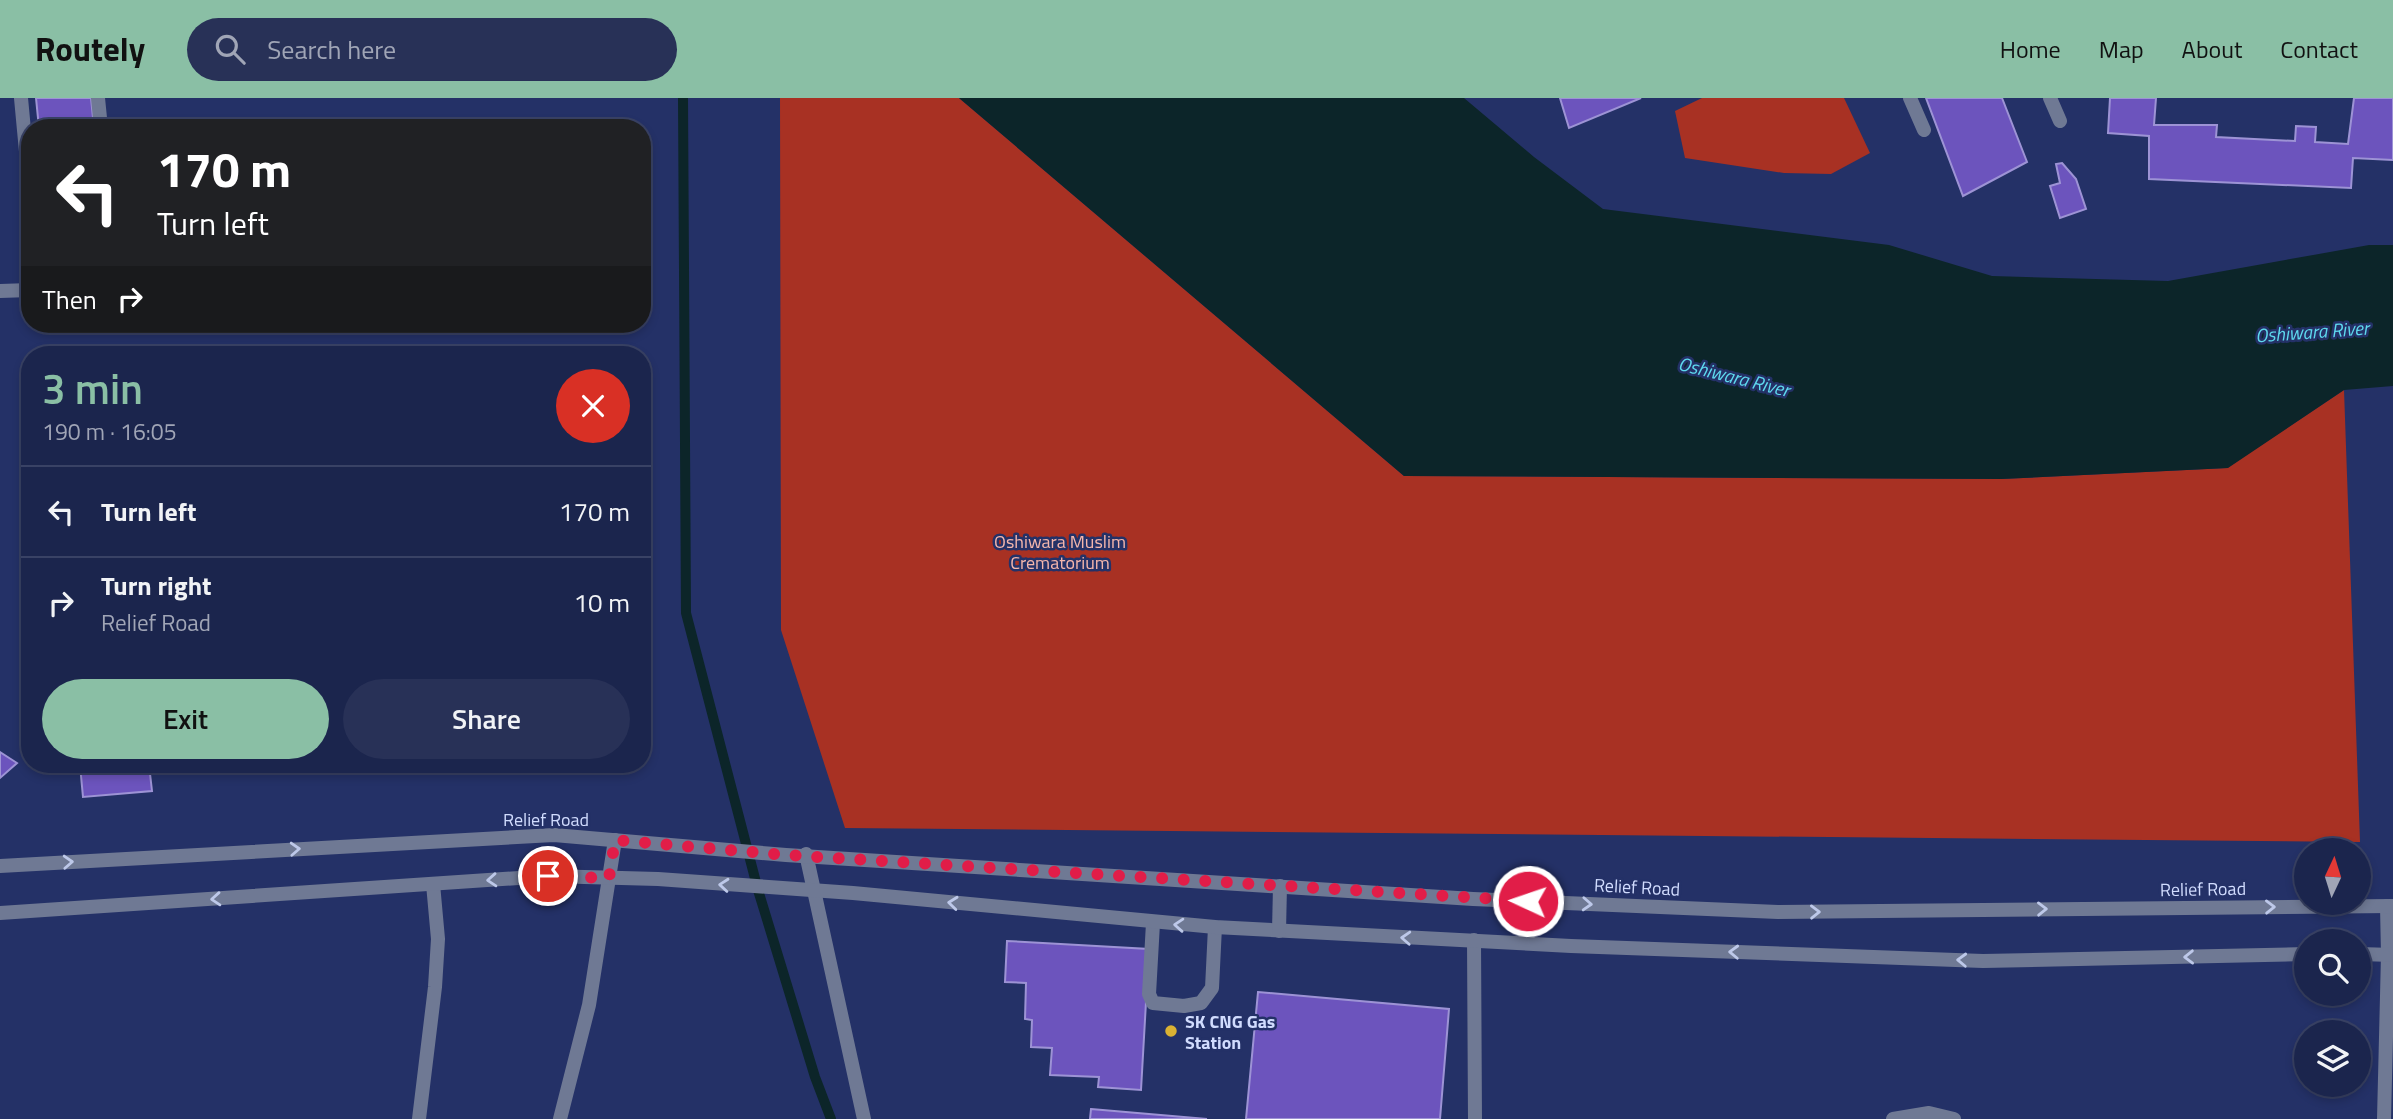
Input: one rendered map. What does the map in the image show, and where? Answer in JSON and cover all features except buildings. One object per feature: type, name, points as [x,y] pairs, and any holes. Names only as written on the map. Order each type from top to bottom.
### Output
[{"type":"street","points":[[21,98],[23,119]]},
{"type":"street","points":[[98,98],[100,119]]},
{"type":"street","points":[[1910,98],[1924,130]]},
{"type":"street","points":[[2050,98],[2060,121]]},
{"type":"street","points":[[0,290],[21,290]]},
{"type":"street","name":"Relief Road","points":[[0,866],[554,835],[786,855],[806,854],[1473,899],[1778,912],[2390,906]]},
{"type":"street","points":[[560,1119],[589,1005],[615,840]]},
{"type":"street","points":[[806,854],[864,1119]]},
{"type":"street","points":[[0,913],[548,876],[658,879],[815,891],[1153,923],[1474,940],[1983,961],[2294,954]]},
{"type":"street","points":[[419,1119],[438,939],[433,884]]},
{"type":"street","points":[[1279,931],[1280,886]]},
{"type":"street","points":[[2384,1119],[2390,906]]},
{"type":"street","points":[[1153,923],[1149,994],[1153,1003],[1184,1006],[1201,1003],[1212,988],[1215,927]]},
{"type":"street","points":[[1474,940],[1475,1119]]},
{"type":"street","points":[[2371,954],[2390,955]]},
{"type":"street","points":[[1893,1119],[1929,1112],[1954,1119]]},
{"type":"green space","name":"Oshiwara Muslim Crematorium","points":[[780,98],[959,98],[1404,476],[2001,479],[2227,468],[2344,390],[2360,838],[2294,838],[2294,841],[845,828],[781,630]]},
{"type":"green space","points":[[1702,98],[1844,98],[1870,153],[1831,174],[1784,173],[1685,158],[1675,111]]},
{"type":"water","name":"Oshiwara River","points":[[959,98],[1464,98],[1534,157],[1603,209],[1889,245],[1992,276],[2168,281],[2369,245],[2393,245],[2393,386],[2344,390],[2228,468],[2001,479],[1404,476]]},
{"type":"waterway","points":[[683,98],[686,613],[758,890],[815,1077],[831,1119]]},
{"type":"place","name":"SK CNG Gas Station","points":[[1171,1031]]},
{"type":"route","points":[[548,876],[609,878],[615,840],[786,855],[806,854],[1528,901]]}]
